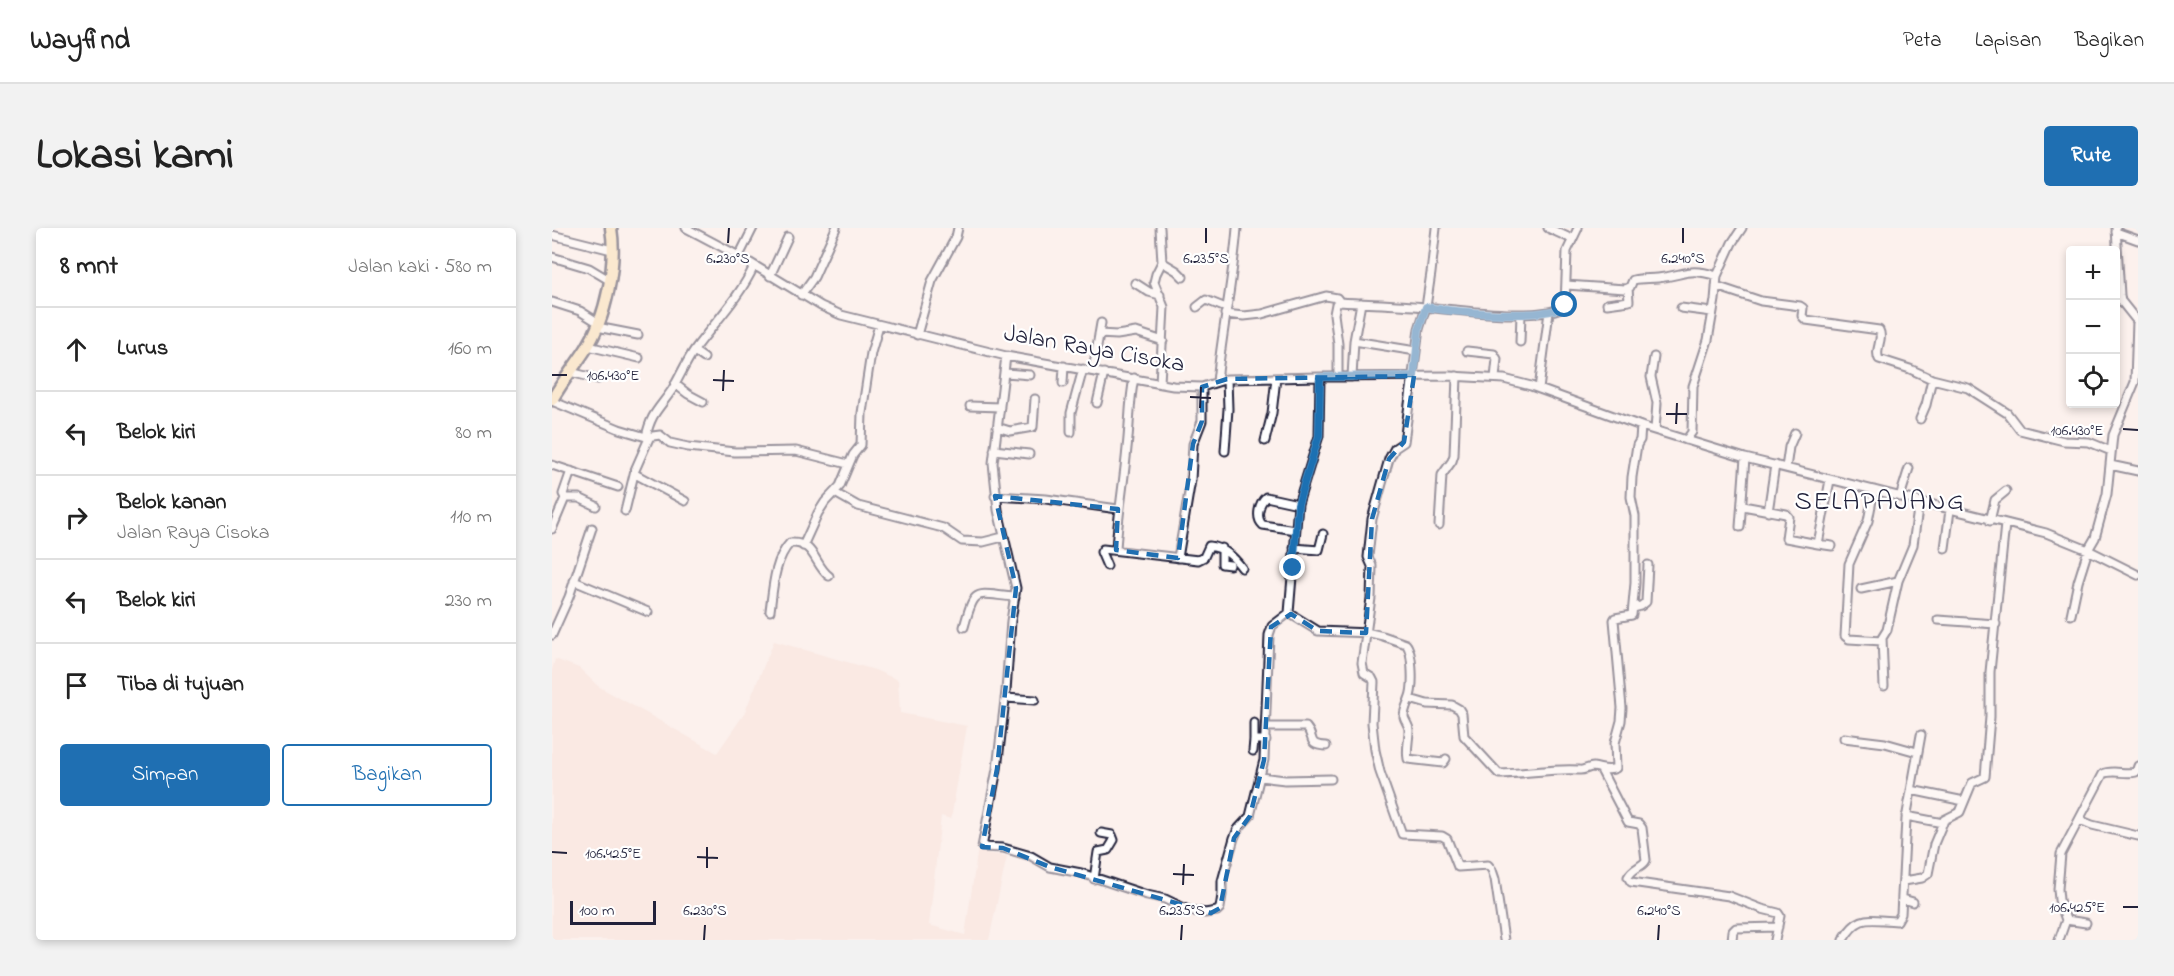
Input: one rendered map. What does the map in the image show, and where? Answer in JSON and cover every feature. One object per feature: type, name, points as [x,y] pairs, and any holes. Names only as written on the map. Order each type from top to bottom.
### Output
[{"type":"highway","points":[[552,400],[588,346],[598,325],[609,280],[612,250],[611,228]]},
{"type":"street","name":"Jalan Raya Cisoka","points":[[686,228],[739,256],[801,295],[841,315],[879,326],[1006,356],[1160,383],[1202,387],[1227,380],[1320,377],[1457,376],[1513,381],[1641,426],[1745,458],[1990,521],[2046,533],[2088,550],[2138,575]]},
{"type":"street","points":[[739,256],[753,228]]},
{"type":"street","points":[[801,295],[814,277],[836,228]]},
{"type":"street","points":[[917,335],[932,281],[956,237],[958,228]]},
{"type":"street","points":[[1160,228],[1162,262],[1154,282],[1164,307],[1160,383]]},
{"type":"street","points":[[1216,382],[1235,259],[1237,228]]},
{"type":"street","points":[[1436,228],[1426,307],[1419,329],[1404,442],[1395,448],[1389,459],[1372,519],[1368,557],[1371,566],[1371,598],[1362,663],[1364,673],[1374,682],[1373,737],[1380,772],[1402,834],[1442,836],[1447,839],[1458,867],[1488,865],[1495,879],[1504,940]]},
{"type":"street","points":[[1548,228],[1572,239]]},
{"type":"street","points":[[1338,377],[1336,304],[1340,302],[1361,303],[1521,314],[1561,309],[1565,305],[1567,251],[1578,228]]},
{"type":"street","points":[[1686,440],[1692,432],[1693,386],[1706,349],[1717,276],[1732,243],[1742,228]]},
{"type":"street","points":[[2071,615],[2078,582],[2088,550],[2095,538],[2107,494],[2113,435],[2134,382],[2137,360],[2137,321],[2121,301],[2120,295],[2116,230],[2138,240]]},
{"type":"street","points":[[552,235],[612,250]]},
{"type":"street","points":[[770,276],[788,237]]},
{"type":"street","points":[[552,257],[589,268],[609,280]]},
{"type":"street","points":[[1162,262],[1184,277]]},
{"type":"street","points":[[625,511],[648,437],[649,420],[675,384],[694,351],[747,280],[754,266]]},
{"type":"street","points":[[1607,304],[1629,301],[1628,288],[1635,279],[1669,277],[1686,271],[1700,271],[1717,276]]},
{"type":"street","points":[[1134,283],[1149,292],[1160,295]]},
{"type":"street","points":[[1566,285],[1628,288]]},
{"type":"street","points":[[1716,286],[1761,301],[1800,306],[1803,308],[1802,316],[1806,320],[1879,330],[1881,335],[1877,354],[1880,359],[1932,379],[1968,388],[2007,414],[2020,430],[2064,441],[2089,442],[2111,451]]},
{"type":"street","points":[[1197,307],[1206,300],[1226,311],[1244,316],[1262,314],[1326,296],[1337,298],[1340,302]]},
{"type":"street","points":[[552,302],[580,311],[598,325],[638,335]]},
{"type":"street","points":[[1352,377],[1354,341],[1361,303]]},
{"type":"street","points":[[1681,308],[1712,312]]},
{"type":"street","points":[[1539,389],[1549,312]]},
{"type":"street","points":[[1520,342],[1521,314]]},
{"type":"street","points":[[1094,370],[1101,323]]},
{"type":"street","points":[[803,546],[825,502],[840,486],[848,464],[862,440],[862,412],[871,353],[879,326]]},
{"type":"street","points":[[1099,334],[1117,335],[1136,332],[1163,341]]},
{"type":"street","points":[[1354,341],[1416,351]]},
{"type":"street","points":[[588,346],[639,358]]},
{"type":"street","points":[[694,351],[704,358]]},
{"type":"street","points":[[1467,351],[1494,354],[1497,359],[1495,378]]},
{"type":"street","points":[[1006,356],[994,450],[995,496],[1003,537],[1016,581],[996,769],[982,847],[1003,848],[1030,856],[1050,867],[1165,899],[1196,912],[1211,913],[1220,908],[1222,881],[1234,838],[1250,816],[1260,777],[1266,740],[1269,635],[1272,626],[1289,613],[1298,504],[1319,436],[1320,377]]},
{"type":"street","points":[[1654,357],[1651,377],[1657,404],[1655,430]]},
{"type":"street","points":[[1064,366],[1064,383]]},
{"type":"street","points":[[1071,432],[1071,413],[1083,369]]},
{"type":"street","points":[[570,372],[598,379]]},
{"type":"street","points":[[1005,373],[1030,375]]},
{"type":"street","points":[[1097,403],[1104,373]]},
{"type":"street","points":[[1439,525],[1442,475],[1454,455],[1457,376]]},
{"type":"street","points":[[1116,549],[1134,378]]},
{"type":"street","points":[[1264,441],[1272,414],[1276,378]]},
{"type":"street","points":[[1920,419],[1932,379]]},
{"type":"street","points":[[1225,451],[1228,409],[1227,380]]},
{"type":"street","points":[[675,384],[703,402]]},
{"type":"street","points":[[1178,558],[1190,491],[1192,444],[1202,421],[1202,387]]},
{"type":"street","points":[[997,427],[1010,431],[1033,427],[1035,399]]},
{"type":"street","points":[[552,400],[619,429],[648,437],[660,435],[673,444],[704,450],[735,452],[796,451],[848,464]]},
{"type":"street","points":[[970,406],[1000,407]]},
{"type":"street","points":[[1410,699],[1427,704],[1452,705],[1459,709],[1462,714],[1464,736],[1499,774],[1581,771],[1592,767],[1601,770],[1616,768],[1615,743],[1622,708],[1615,619],[1630,616],[1633,608],[1635,516],[1631,497],[1641,426]]},
{"type":"street","points":[[1786,468],[1789,447],[1795,432]]},
{"type":"street","points":[[994,450],[1029,454]]},
{"type":"street","points":[[1740,527],[1745,458]]},
{"type":"street","points":[[552,465],[618,487]]},
{"type":"street","points":[[1768,512],[1775,465]]},
{"type":"street","points":[[2110,465],[2138,471]]},
{"type":"street","points":[[1900,497],[1909,468]]},
{"type":"street","points":[[565,498],[562,494],[571,471]]},
{"type":"street","points":[[635,474],[685,501]]},
{"type":"street","points":[[1818,544],[1830,480]]},
{"type":"street","points":[[1874,490],[1868,521],[1850,564],[1845,636],[1849,639],[1882,641]]},
{"type":"street","points":[[1990,521],[1995,500],[2006,490]]},
{"type":"street","points":[[835,493],[858,506],[943,528],[962,541],[983,542],[1003,537]]},
{"type":"street","points":[[995,496],[1046,499],[1119,509]]},
{"type":"street","points":[[1295,530],[1263,525],[1259,519],[1260,504],[1266,497],[1298,504]]},
{"type":"street","points":[[565,498],[579,498],[596,506]]},
{"type":"street","points":[[552,530],[565,498]]},
{"type":"street","points":[[1884,686],[1882,641],[1887,630],[1898,581],[1913,545],[1919,502]]},
{"type":"street","points":[[1743,506],[1788,515],[1786,535],[1790,540],[1832,546]]},
{"type":"street","points":[[1945,548],[1950,510]]},
{"type":"street","points":[[1904,881],[1922,878],[1928,874],[1934,844],[1943,823],[1948,817],[1960,812],[1972,783],[1985,777],[1990,717],[1990,672],[2005,524]]},
{"type":"street","points":[[552,635],[569,597],[592,528]]},
{"type":"street","points":[[1294,548],[1319,550],[1323,534]]},
{"type":"street","points":[[770,611],[781,555],[790,543],[803,546],[815,554],[821,571],[829,576]]},
{"type":"street","points":[[1107,566],[1101,550],[1116,549],[1198,560],[1204,557],[1209,546],[1222,549],[1235,558],[1242,568]]},
{"type":"street","points":[[1222,549],[1222,564],[1230,565]]},
{"type":"street","points":[[1633,608],[1646,603],[1648,565]]},
{"type":"street","points":[[574,581],[648,612]]},
{"type":"street","points":[[1861,589],[1898,581]]},
{"type":"street","points":[[964,627],[974,597],[982,594],[1015,597]]},
{"type":"street","points":[[1289,613],[1318,631],[1366,633],[1400,641],[1409,647],[1412,682],[1404,720],[1409,729],[1408,759],[1443,763],[1446,759]]},
{"type":"street","points":[[1938,621],[1996,624]]},
{"type":"street","points":[[1005,698],[1035,700]]},
{"type":"street","points":[[1253,750],[1254,723]]},
{"type":"street","points":[[1266,727],[1306,727],[1312,743],[1317,746],[1326,746]]},
{"type":"street","points":[[1843,940],[1857,922],[1869,919],[1897,921],[1901,914],[1906,816],[1921,735]]},
{"type":"street","points":[[1844,738],[1886,743],[1917,752]]},
{"type":"street","points":[[1254,740],[1266,740]]},
{"type":"street","points":[[1601,770],[1628,822],[1639,824],[1642,828],[1646,860],[1645,863],[1632,870],[1628,877],[1630,882],[1729,896],[1778,913],[1780,916],[1775,940]]},
{"type":"street","points":[[2060,940],[2066,920],[2059,900],[2061,854],[2105,772],[2137,770]]},
{"type":"street","points":[[1260,777],[1285,780],[1331,779]]},
{"type":"street","points":[[1911,790],[1964,801]]},
{"type":"street","points":[[1906,816],[1943,823]]},
{"type":"street","points":[[2080,820],[2138,836]]},
{"type":"street","points":[[1094,879],[1098,852],[1108,850],[1114,840],[1112,835],[1101,833]]},
{"type":"street","points":[[1903,899],[1913,902]]},
{"type":"street","points":[[2066,920],[2086,923]]},
{"type":"street","points":[[1732,940],[1733,931],[1736,928],[1778,927]]},
{"type":"highlighted area","points":[[1414,376],[1404,442],[1389,459],[1372,519],[1366,633],[1318,631],[1291,614],[1271,627],[1264,760],[1250,816],[1234,838],[1220,908],[1211,913],[1050,867],[1003,848],[982,847],[997,769],[1016,588],[995,496],[1118,509],[1116,550],[1178,558],[1193,444],[1202,421],[1202,387],[1227,379]]},
{"type":"shaded area","points":[[774,641],[875,670],[898,680],[900,713],[967,726],[951,819],[941,816],[929,925],[965,935],[979,841],[986,841],[985,853],[1007,856],[989,940],[552,940],[552,670],[555,659],[579,668],[598,686],[717,753],[744,714]]},
{"type":"district","name":"SELAPAJANG","points":[[1880,502]]},
{"type":"route","points":[[1293,568],[1298,504],[1319,436],[1320,377],[1414,376],[1419,329],[1426,307],[1512,314],[1552,312],[1565,305]]}]
